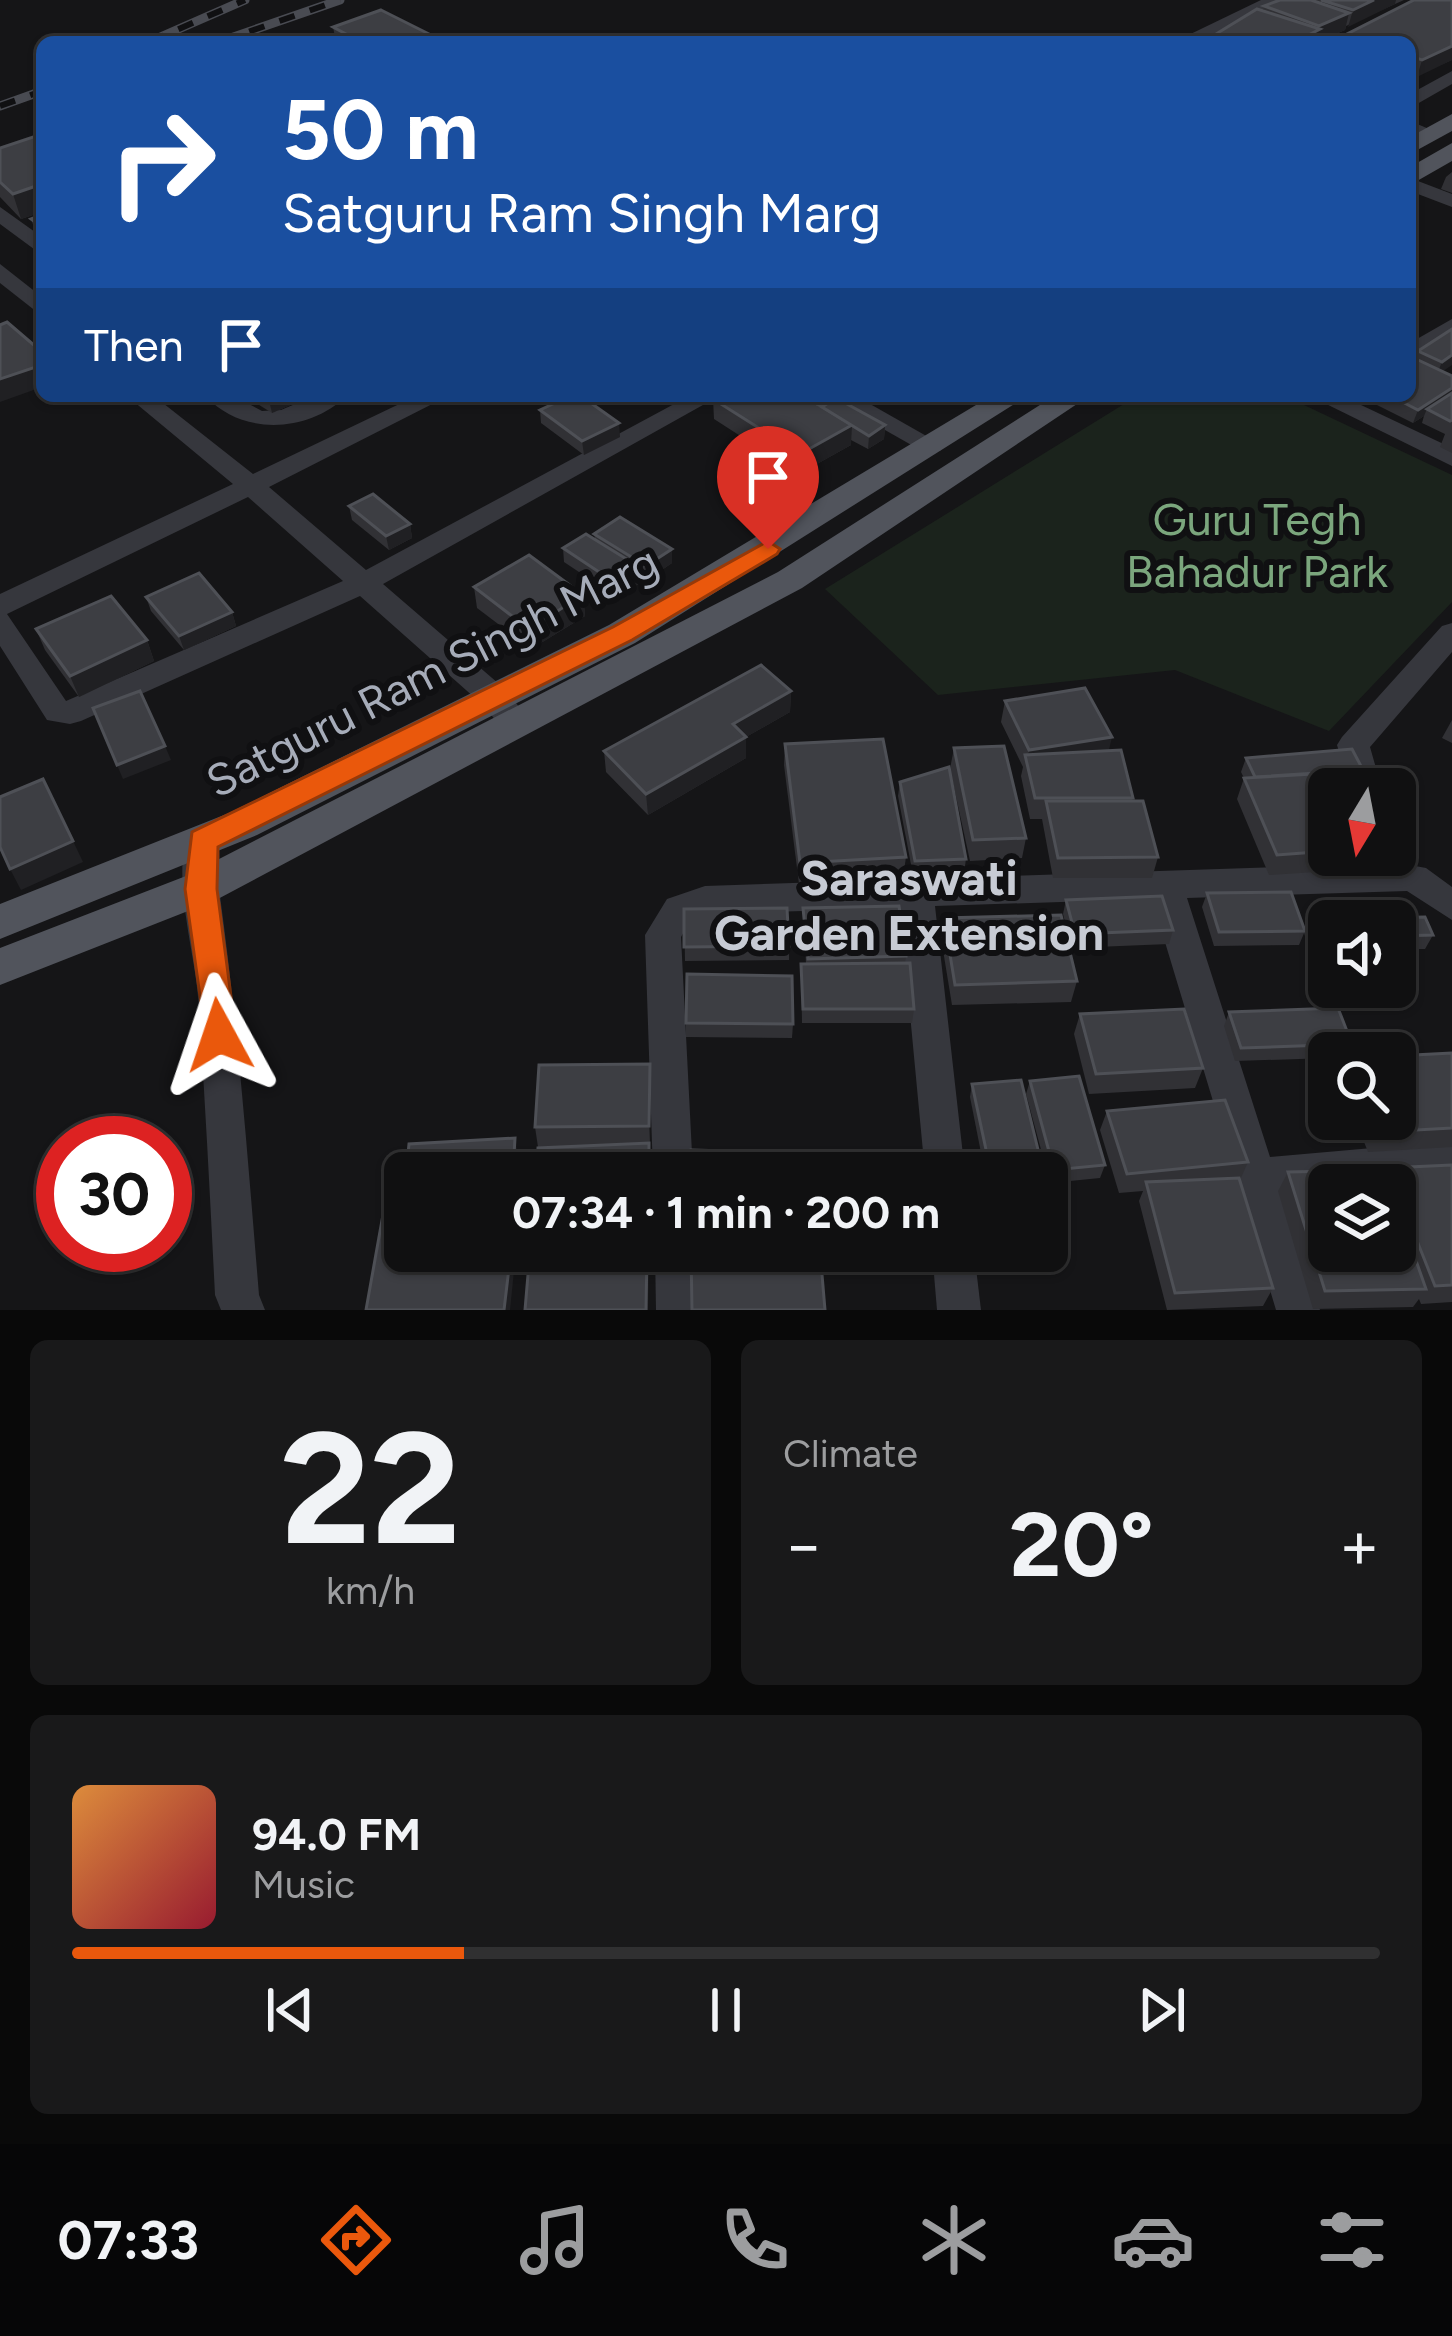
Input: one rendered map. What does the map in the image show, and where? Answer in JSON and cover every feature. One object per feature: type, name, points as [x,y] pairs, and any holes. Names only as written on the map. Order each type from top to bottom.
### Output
[{"type":"main road","points":[[1416,177],[1452,150]]},
{"type":"main road","name":"Satguru Ram Singh Marg","points":[[0,967],[201,889],[505,711],[622,634],[1002,402]]},
{"type":"main road","name":"Satguru Ram Singh Marg","points":[[0,922],[505,711],[790,580],[1065,402]]},
{"type":"street","points":[[1196,36],[1275,0]]},
{"type":"street","points":[[1416,98],[1452,76]]},
{"type":"street","points":[[1416,184],[1452,201]]},
{"type":"street","points":[[0,213],[32,229]]},
{"type":"street","points":[[0,241],[32,229]]},
{"type":"street","points":[[0,271],[36,304]]},
{"type":"street","points":[[1416,350],[1452,326]]},
{"type":"street","points":[[147,402],[365,582],[505,711]]},
{"type":"street","points":[[227,402],[250,418],[271,421],[319,402]]},
{"type":"street","points":[[0,606],[424,402]]},
{"type":"street","points":[[0,622],[51,705],[58,712],[70,713],[365,582],[696,402]]},
{"type":"street","points":[[848,402],[932,446]]},
{"type":"street","points":[[1343,402],[1452,458]]},
{"type":"street","points":[[1360,768],[1353,745],[1452,633]]},
{"type":"street","points":[[202,841],[201,889],[216,992],[237,1295],[243,1310]]},
{"type":"street","points":[[672,1152],[663,935],[680,909],[705,900],[1165,885],[1308,873]]},
{"type":"street","points":[[1410,876],[1452,906]]},
{"type":"street","points":[[1165,885],[1298,1310]]},
{"type":"street","points":[[916,893],[943,1152]]},
{"type":"street","points":[[1257,1178],[1452,1160]]},
{"type":"street","points":[[677,1272],[678,1310]]},
{"type":"street","points":[[955,1272],[959,1310]]},
{"type":"green space","name":"Guru Tegh Bahadur Park","points":[[1127,402],[1298,402],[1452,475],[1452,602],[1329,731],[1175,670],[938,695],[825,589]]},
{"type":"building","points":[[1280,0],[1311,0],[1349,13],[1319,26],[1264,6]]},
{"type":"building","points":[[1321,0],[1374,0],[1353,10]]},
{"type":"building","points":[[1414,0],[1452,0],[1452,46],[1422,60],[1416,58],[1416,36],[1347,34]]},
{"type":"building","points":[[1257,9],[1320,29],[1307,36],[1213,36]]},
{"type":"building","points":[[381,10],[433,36],[350,36],[333,27]]},
{"type":"building","points":[[36,136],[36,186],[13,194],[0,182],[0,148]]},
{"type":"building","points":[[7,322],[36,347],[36,367],[0,379],[0,325]]},
{"type":"building","points":[[1452,329],[1452,355],[1442,362],[1418,351]]},
{"type":"building","points":[[1416,359],[1452,376],[1452,388],[1418,410],[1403,402],[1416,402]]},
{"type":"building","points":[[1452,393],[1452,420],[1427,409]]},
{"type":"building","points":[[557,402],[589,402],[619,423],[582,441],[540,410]]},
{"type":"building","points":[[718,402],[814,402],[852,425],[800,454]]},
{"type":"building","points":[[843,402],[885,425],[869,436],[822,407]]},
{"type":"building","points":[[373,494],[410,524],[386,536],[349,506]]},
{"type":"building","points":[[620,517],[672,549],[646,566],[594,534]]},
{"type":"building","points":[[586,534],[641,568],[617,584],[563,548]]},
{"type":"building","points":[[529,555],[583,595],[529,629],[474,587]]},
{"type":"building","points":[[199,573],[232,612],[179,636],[146,597]]},
{"type":"building","points":[[111,596],[147,640],[70,676],[36,629]]},
{"type":"building","points":[[761,665],[791,691],[733,724],[746,737],[646,794],[604,751]]},
{"type":"building","points":[[1085,688],[1112,737],[1029,750],[1005,701]]},
{"type":"building","points":[[140,691],[165,746],[117,765],[93,708]]},
{"type":"building","points":[[883,739],[906,857],[800,863],[785,744]]},
{"type":"building","points":[[1004,746],[1026,838],[973,840],[954,748]]},
{"type":"building","points":[[1352,749],[1362,768],[1308,768],[1308,774],[1255,777],[1246,758]]},
{"type":"building","points":[[1121,750],[1133,798],[1035,798],[1025,755]]},
{"type":"building","points":[[949,767],[966,859],[915,861],[900,782]]},
{"type":"building","points":[[1308,774],[1308,853],[1277,855],[1244,778]]},
{"type":"building","points":[[43,779],[73,841],[10,869],[0,847],[0,797]]},
{"type":"building","points":[[1046,801],[1143,801],[1158,857],[1058,858]]},
{"type":"building","points":[[1291,892],[1305,931],[1219,932],[1207,893]]},
{"type":"building","points":[[1162,896],[1173,930],[1075,934],[1066,900]]},
{"type":"building","points":[[899,906],[906,956],[808,959],[803,908]]},
{"type":"building","points":[[787,908],[789,946],[684,947],[684,909]]},
{"type":"building","points":[[1061,915],[1077,981],[955,985],[944,918]]},
{"type":"building","points":[[1416,917],[1425,917],[1433,935],[1416,935]]},
{"type":"building","points":[[910,963],[914,1009],[803,1009],[801,964]]},
{"type":"building","points":[[687,974],[792,976],[793,1024],[686,1023]]},
{"type":"building","points":[[1338,1008],[1347,1032],[1308,1032],[1308,1046],[1241,1048],[1229,1012]]},
{"type":"building","points":[[1184,1009],[1203,1068],[1096,1074],[1080,1014]]},
{"type":"building","points":[[1452,1053],[1452,1128],[1416,1130],[1416,1055]]},
{"type":"building","points":[[650,1064],[649,1126],[535,1127],[539,1065]]},
{"type":"building","points":[[1079,1076],[1105,1165],[1068,1169],[1068,1152],[1049,1152],[1030,1081]]},
{"type":"building","points":[[1021,1080],[1039,1152],[987,1152],[972,1084]]},
{"type":"building","points":[[1225,1100],[1248,1162],[1127,1174],[1107,1111]]},
{"type":"building","points":[[515,1138],[514,1152],[408,1152],[409,1144]]},
{"type":"building","points":[[649,1143],[649,1152],[538,1152],[538,1148]]},
{"type":"building","points":[[1452,1165],[1452,1285],[1435,1286],[1416,1238],[1416,1167]]},
{"type":"building","points":[[1288,1172],[1308,1172],[1308,1236]]},
{"type":"building","points":[[1239,1178],[1273,1288],[1175,1293],[1146,1182]]},
{"type":"building","points":[[384,1209],[384,1272],[509,1272],[504,1310],[366,1310]]},
{"type":"building","points":[[1416,1261],[1426,1289],[1325,1291],[1319,1272],[1416,1272]]},
{"type":"building","points":[[528,1272],[647,1272],[646,1310],[525,1310]]},
{"type":"building","points":[[691,1272],[822,1272],[825,1310],[692,1310]]},
{"type":"railway","points":[[163,36],[245,0]]},
{"type":"railway","points":[[236,36],[340,0]]},
{"type":"railway","points":[[0,106],[36,93]]},
{"type":"district","name":"Saraswati Garden Extension","points":[[909,906]]},
{"type":"route","points":[[219,1035],[201,889],[202,841],[622,634],[768,549]]}]
